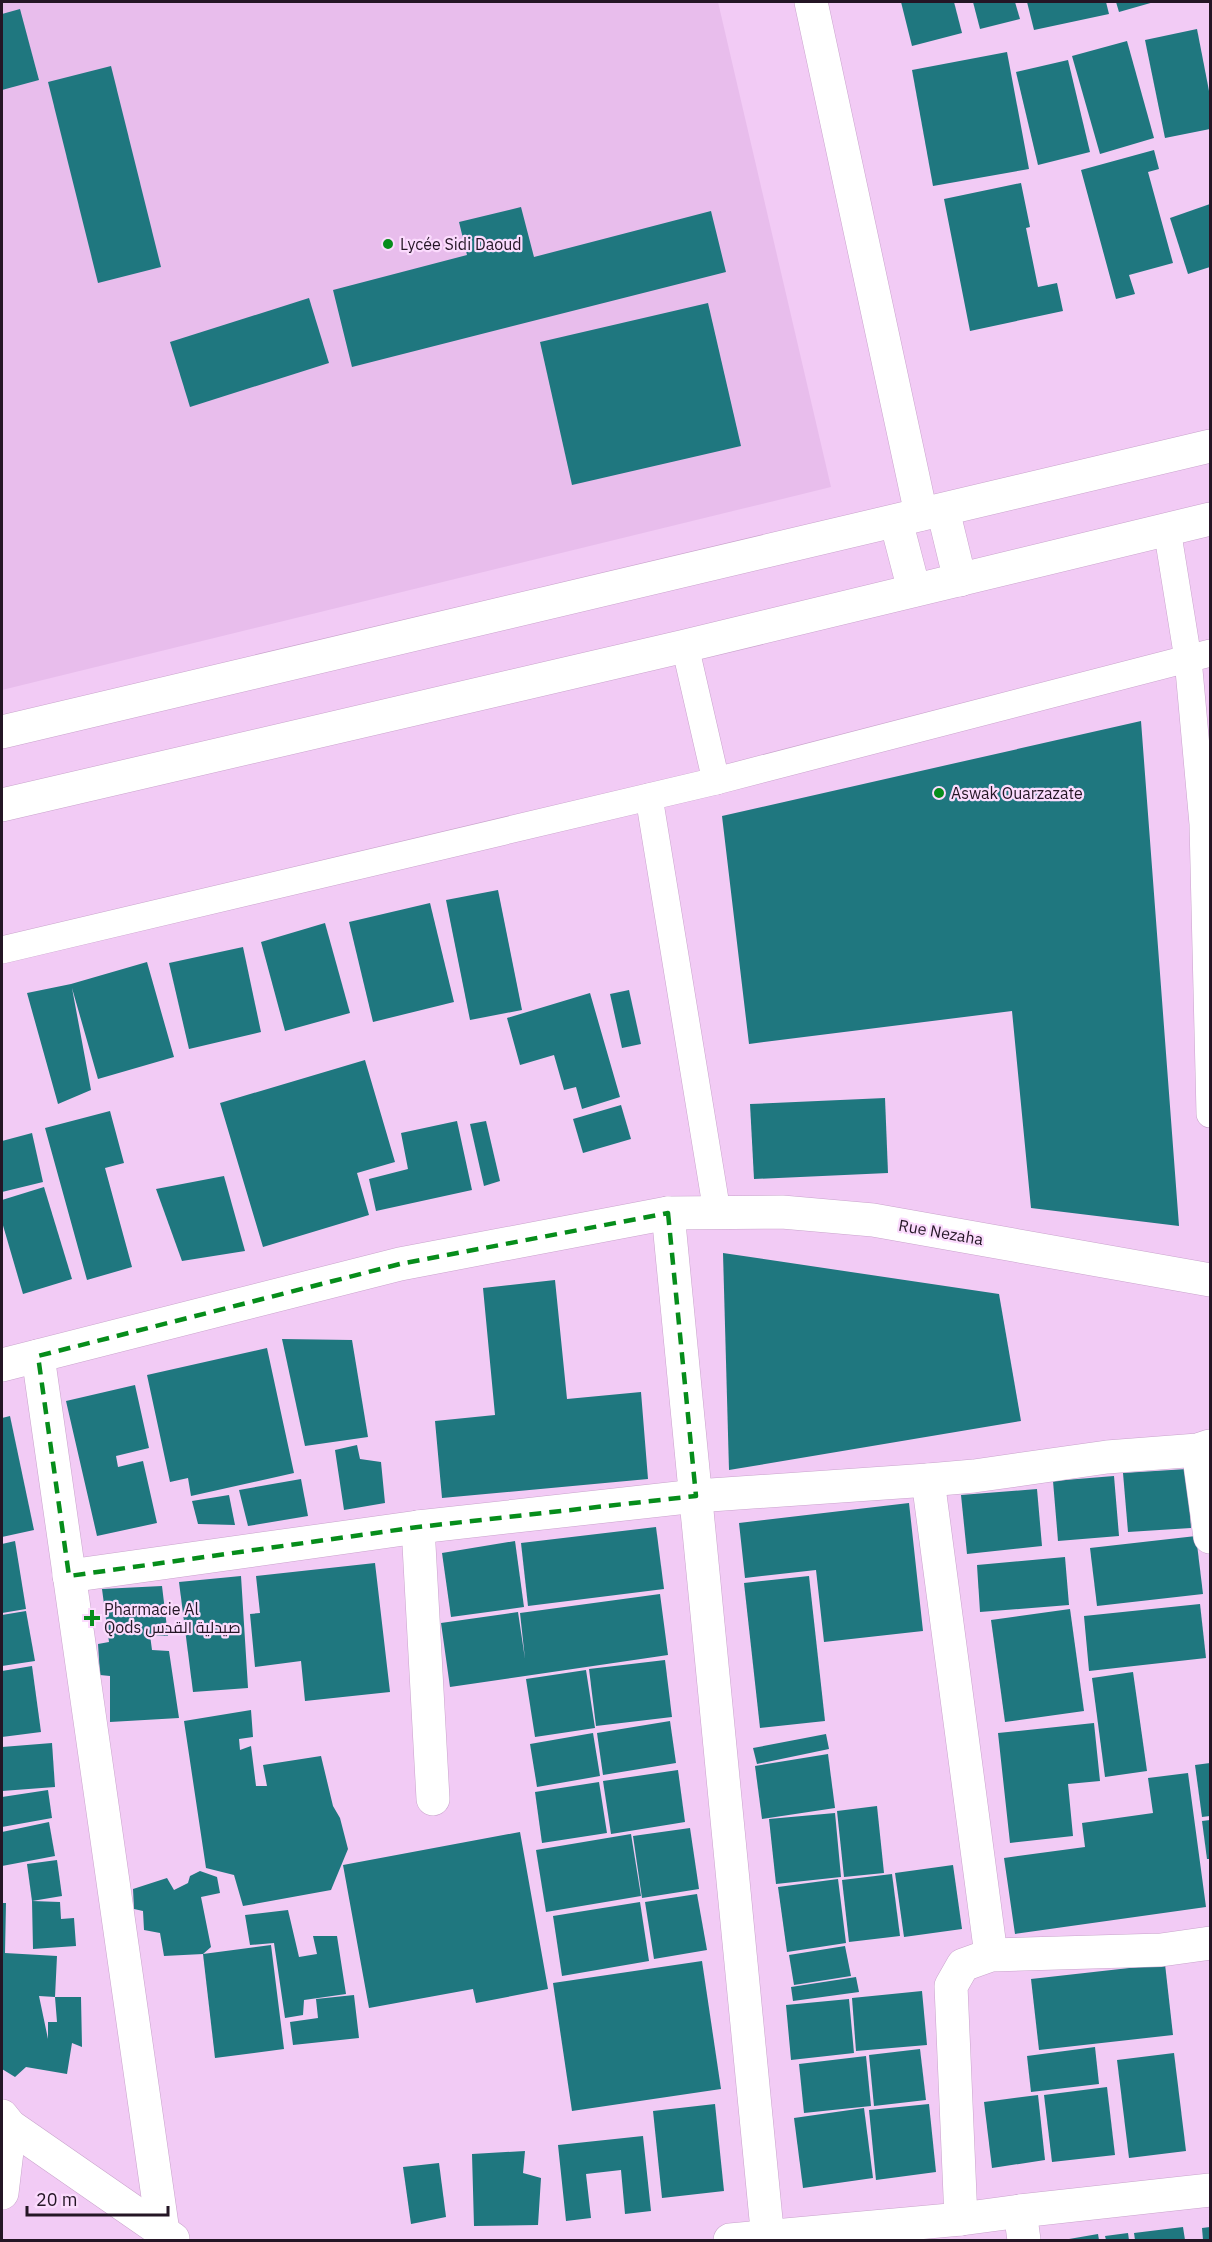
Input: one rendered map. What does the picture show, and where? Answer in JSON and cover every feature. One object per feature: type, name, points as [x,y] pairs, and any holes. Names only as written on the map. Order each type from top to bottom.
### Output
[{"type":"street","points":[[811,2],[920,515],[914,590]]},
{"type":"street","points":[[2,732],[1210,446]]},
{"type":"street","points":[[920,515],[960,580]]},
{"type":"street","points":[[2,805],[685,646],[1210,519]]},
{"type":"street","name":"Rue Nezaha","points":[[2,1365],[400,1264],[668,1213],[782,1212],[873,1220],[1210,1280]]},
{"type":"street","points":[[668,1213],[768,2239]]},
{"type":"street","points":[[38,1356],[169,2236]]},
{"type":"street","points":[[69,1576],[418,1527],[696,1496],[974,1476],[1107,1456],[1204,1448],[1210,1537]]},
{"type":"street","points":[[928,1480],[991,1955]]},
{"type":"street","points":[[418,1527],[433,1799]]},
{"type":"street","points":[[961,2219],[951,1986],[963,1965],[991,1955],[1161,1950],[1210,1943]]},
{"type":"street","points":[[6,2121],[169,2236]]},
{"type":"street","points":[[2,2193],[6,2121]]},
{"type":"street","points":[[730,2241],[961,2219],[1022,2226],[1210,2190]]},
{"type":"lane","points":[[1167,529],[1199,656],[1210,1114]]},
{"type":"lane","points":[[685,646],[716,781]]},
{"type":"lane","points":[[2,950],[716,781],[1199,656]]},
{"type":"lane","points":[[649,797],[717,1212]]},
{"type":"highlighted area","points":[[668,1213],[696,1496],[418,1527],[69,1576],[38,1356],[400,1264]]},
{"type":"shaded area","name":"Lycée Sidi Daoud","points":[[2,2],[718,2],[831,487],[2,690]]},
{"type":"building","points":[[901,2],[954,2],[962,33],[912,46]]},
{"type":"building","points":[[973,2],[1015,2],[1020,19],[980,29]]},
{"type":"building","points":[[1027,2],[1106,2],[1109,14],[1034,30]]},
{"type":"building","points":[[1116,2],[1154,2],[1119,12]]},
{"type":"building","points":[[20,9],[39,80],[2,90],[2,14]]},
{"type":"building","points":[[1197,29],[1210,96],[1210,129],[1165,138],[1145,40]]},
{"type":"building","points":[[1127,41],[1154,138],[1100,154],[1072,56]]},
{"type":"building","points":[[1007,52],[1029,169],[933,186],[912,70]]},
{"type":"building","points":[[1068,60],[1090,152],[1038,165],[1016,72]]},
{"type":"building","points":[[111,66],[161,267],[98,283],[48,82]]},
{"type":"building","points":[[1154,150],[1159,169],[1148,172],[1173,263],[1129,275],[1135,294],[1116,299],[1081,170]]},
{"type":"building","points":[[1021,183],[1030,227],[1026,228],[1038,287],[1057,283],[1063,311],[970,331],[944,199]]},
{"type":"building","points":[[1210,204],[1210,267],[1188,274],[1170,218]]},
{"type":"building","points":[[521,207],[534,257],[711,211],[726,272],[352,367],[333,290],[467,255],[459,222]]},
{"type":"building","points":[[309,298],[329,363],[190,407],[170,342]]},
{"type":"building","points":[[708,303],[741,446],[572,485],[540,342]]},
{"type":"building","points":[[1141,721],[1179,1226],[1031,1208],[1012,1011],[749,1044],[722,816]]},
{"type":"building","points":[[498,890],[522,1010],[470,1020],[446,900]]},
{"type":"building","points":[[430,903],[454,1002],[373,1022],[349,922]]},
{"type":"building","points":[[325,923],[350,1013],[285,1031],[261,942]]},
{"type":"building","points":[[243,947],[261,1032],[189,1049],[169,963]]},
{"type":"building","points":[[147,962],[174,1057],[98,1079],[72,988],[91,1090],[58,1104],[27,993],[71,984]]},
{"type":"building","points":[[629,990],[641,1044],[622,1048],[610,994]]},
{"type":"building","points":[[590,993],[620,1097],[582,1109],[576,1087],[564,1090],[554,1055],[520,1065],[507,1018]]},
{"type":"building","points":[[365,1060],[395,1162],[357,1173],[369,1215],[263,1247],[220,1103]]},
{"type":"building","points":[[885,1098],[888,1173],[754,1179],[750,1104]]},
{"type":"building","points":[[621,1105],[631,1139],[583,1153],[573,1119]]},
{"type":"building","points":[[110,1111],[124,1163],[105,1168],[132,1267],[87,1280],[45,1128]]},
{"type":"building","points":[[457,1121],[472,1190],[376,1211],[369,1179],[408,1169],[401,1133]]},
{"type":"building","points":[[486,1121],[500,1181],[484,1186],[470,1124]]},
{"type":"building","points":[[32,1133],[43,1182],[2,1192],[2,1141]]},
{"type":"building","points":[[224,1176],[245,1251],[182,1261],[156,1189]]},
{"type":"building","points":[[44,1187],[72,1279],[23,1294],[2,1222],[2,1200]]},
{"type":"building","points":[[723,1253],[999,1294],[1021,1421],[729,1470]]},
{"type":"building","points":[[555,1280],[567,1399],[641,1392],[648,1479],[442,1498],[435,1421],[495,1415],[483,1288]]},
{"type":"building","points":[[282,1339],[352,1340],[368,1437],[305,1446]]},
{"type":"building","points":[[267,1348],[294,1473],[191,1496],[188,1478],[170,1482],[147,1375]]},
{"type":"building","points":[[135,1385],[149,1448],[116,1456],[118,1467],[143,1461],[157,1523],[97,1536],[66,1401]]},
{"type":"building","points":[[10,1416],[34,1530],[2,1537],[2,1418]]},
{"type":"building","points":[[357,1445],[360,1459],[381,1462],[385,1503],[344,1510],[335,1450]]},
{"type":"building","points":[[1187,1469],[1191,1528],[1128,1532],[1123,1473]]},
{"type":"building","points":[[1114,1476],[1119,1536],[1058,1541],[1053,1481]]},
{"type":"building","points":[[301,1479],[308,1516],[248,1526],[239,1490]]},
{"type":"building","points":[[1037,1489],[1042,1546],[967,1554],[961,1495]]},
{"type":"building","points":[[229,1495],[235,1525],[198,1524],[192,1501]]},
{"type":"building","points":[[909,1503],[923,1631],[824,1642],[816,1570],[745,1578],[739,1523]]},
{"type":"building","points":[[656,1527],[664,1589],[528,1606],[521,1543]]},
{"type":"building","points":[[1196,1536],[1203,1594],[1097,1606],[1090,1548]]},
{"type":"building","points":[[15,1541],[26,1609],[2,1613],[2,1544]]},
{"type":"building","points":[[515,1541],[524,1607],[451,1617],[442,1553]]},
{"type":"building","points":[[1065,1557],[1069,1605],[980,1612],[977,1565]]},
{"type":"building","points":[[375,1563],[390,1692],[305,1701],[301,1661],[255,1667],[250,1614],[260,1613],[256,1576]]},
{"type":"building","points":[[241,1576],[248,1688],[193,1692],[179,1582]]},
{"type":"building","points":[[809,1576],[825,1721],[760,1728],[744,1583]]},
{"type":"building","points":[[162,1586],[168,1636],[150,1635],[152,1650],[169,1651],[179,1718],[110,1722],[110,1676],[100,1675],[98,1644],[109,1642],[102,1589]]},
{"type":"building","points":[[660,1594],[668,1655],[450,1687],[441,1623],[518,1612],[525,1659],[520,1613]]},
{"type":"building","points":[[1200,1604],[1206,1658],[1089,1671],[1084,1616]]},
{"type":"building","points":[[1070,1609],[1084,1711],[1005,1722],[991,1620]]},
{"type":"building","points":[[26,1611],[35,1661],[2,1666],[2,1615]]},
{"type":"building","points":[[665,1660],[672,1717],[596,1726],[589,1669]]},
{"type":"building","points":[[32,1666],[41,1732],[2,1737],[2,1671]]},
{"type":"building","points":[[586,1670],[595,1728],[535,1737],[526,1679]]},
{"type":"building","points":[[1133,1672],[1147,1771],[1105,1777],[1092,1678]]},
{"type":"building","points":[[251,1710],[253,1737],[239,1739],[240,1750],[251,1746],[256,1786],[267,1786],[263,1765],[321,1756],[333,1806],[340,1818],[348,1849],[331,1890],[243,1906],[234,1875],[206,1868],[184,1721]]},
{"type":"building","points":[[670,1721],[676,1763],[603,1775],[597,1733]]},
{"type":"building","points":[[1094,1723],[1100,1781],[1068,1784],[1073,1836],[1010,1843],[998,1733]]},
{"type":"building","points":[[593,1733],[600,1776],[537,1787],[530,1744]]},
{"type":"building","points":[[826,1734],[829,1749],[757,1764],[753,1748]]},
{"type":"building","points":[[52,1743],[55,1787],[2,1791],[2,1747]]},
{"type":"building","points":[[828,1754],[835,1808],[762,1819],[755,1766]]},
{"type":"building","points":[[1210,1763],[1210,1816],[1202,1817],[1195,1765]]},
{"type":"building","points":[[678,1770],[685,1822],[611,1834],[603,1781]]},
{"type":"building","points":[[1188,1773],[1206,1907],[1015,1934],[1004,1858],[1085,1847],[1082,1823],[1153,1813],[1148,1778]]},
{"type":"building","points":[[599,1782],[607,1833],[542,1843],[535,1792]]},
{"type":"building","points":[[48,1790],[52,1818],[2,1827],[2,1797]]},
{"type":"building","points":[[877,1806],[884,1873],[844,1877],[837,1811]]},
{"type":"building","points":[[835,1813],[841,1877],[776,1884],[769,1819]]},
{"type":"building","points":[[1210,1820],[1210,1859],[1207,1859],[1202,1821]]},
{"type":"building","points":[[49,1822],[55,1856],[2,1866],[2,1832]]},
{"type":"building","points":[[690,1828],[699,1889],[642,1898],[633,1836]]},
{"type":"building","points":[[520,1832],[548,1989],[476,2003],[473,1989],[369,2008],[343,1865]]},
{"type":"building","points":[[631,1834],[641,1896],[546,1912],[536,1850]]},
{"type":"building","points":[[57,1860],[62,1896],[32,1901],[27,1864]]},
{"type":"building","points":[[953,1865],[962,1929],[904,1937],[895,1873]]},
{"type":"building","points":[[200,1871],[217,1877],[220,1893],[201,1897],[211,1947],[203,1954],[164,1956],[160,1933],[144,1930],[143,1911],[134,1909],[133,1889],[167,1878],[174,1890],[188,1883],[190,1876]]},
{"type":"building","points":[[892,1874],[900,1936],[849,1942],[842,1880]]},
{"type":"building","points":[[838,1879],[846,1943],[787,1952],[778,1887]]},
{"type":"building","points":[[697,1894],[707,1950],[654,1959],[645,1902]]},
{"type":"building","points":[[32,1901],[60,1902],[61,1919],[74,1918],[76,1946],[33,1949]]},
{"type":"building","points":[[640,1902],[649,1961],[562,1976],[553,1916]]},
{"type":"building","points":[[2,1903],[6,1903],[5,1953],[57,1956],[55,1997],[81,1997],[82,2047],[72,2043],[67,2074],[26,2067],[15,2077],[2,2069]],"holes":[[[39,1996],[55,1997],[57,2022],[48,2022],[48,2039]]]},
{"type":"building","points":[[288,1910],[299,1957],[317,1954],[313,1936],[337,1936],[346,1994],[304,2000],[303,2015],[285,2018],[274,1943],[250,1945],[245,1915]]},
{"type":"building","points":[[271,1945],[284,2049],[215,2058],[203,1954]]},
{"type":"building","points":[[845,1946],[851,1976],[794,1985],[789,1955]]},
{"type":"building","points":[[702,1961],[721,2089],[572,2111],[553,1983]]},
{"type":"building","points":[[1165,1964],[1173,2035],[1039,2050],[1031,1979]]},
{"type":"building","points":[[856,1977],[859,1992],[793,2001],[791,1987]]},
{"type":"building","points":[[922,1991],[927,2045],[856,2051],[852,1998]]},
{"type":"building","points":[[354,1995],[359,2038],[293,2045],[290,2022],[318,2018],[316,1999]]},
{"type":"building","points":[[849,1999],[854,2053],[791,2060],[786,2005]]},
{"type":"building","points":[[1095,2047],[1099,2084],[1031,2092],[1027,2056]]},
{"type":"building","points":[[920,2049],[926,2100],[874,2106],[869,2055]]},
{"type":"building","points":[[1174,2053],[1186,2151],[1129,2158],[1117,2060]]},
{"type":"building","points":[[866,2056],[871,2106],[804,2113],[799,2064]]},
{"type":"building","points":[[1107,2087],[1115,2155],[1052,2162],[1044,2095]]},
{"type":"building","points":[[1038,2095],[1045,2160],[992,2168],[984,2102]]},
{"type":"building","points":[[715,2104],[724,2191],[662,2198],[653,2111]]},
{"type":"building","points":[[929,2104],[936,2172],[876,2180],[869,2110]]},
{"type":"building","points":[[864,2108],[873,2178],[803,2188],[794,2118]]},
{"type":"building","points":[[643,2136],[651,2211],[625,2214],[621,2170],[586,2174],[591,2218],[566,2221],[558,2145]]},
{"type":"building","points":[[525,2151],[523,2173],[541,2178],[538,2225],[474,2226],[472,2154]]},
{"type":"building","points":[[439,2163],[446,2217],[411,2224],[403,2167]]},
{"type":"building","points":[[1183,2227],[1185,2240],[1135,2240],[1134,2233]]},
{"type":"building","points":[[1210,2227],[1210,2240],[1203,2240],[1202,2228]]},
{"type":"building","points":[[1128,2233],[1129,2240],[1106,2240],[1105,2236]]},
{"type":"building","points":[[1098,2234],[1099,2240],[1069,2240],[1069,2239]]},
{"type":"place","name":"Lycée Sidi Daoud","points":[[388,244]]},
{"type":"place","name":"Aswak Ouarzazate","points":[[939,793]]},
{"type":"place","name":"Pharmacie Al Qods صيدلية القدس","points":[[92,1618]]}]
